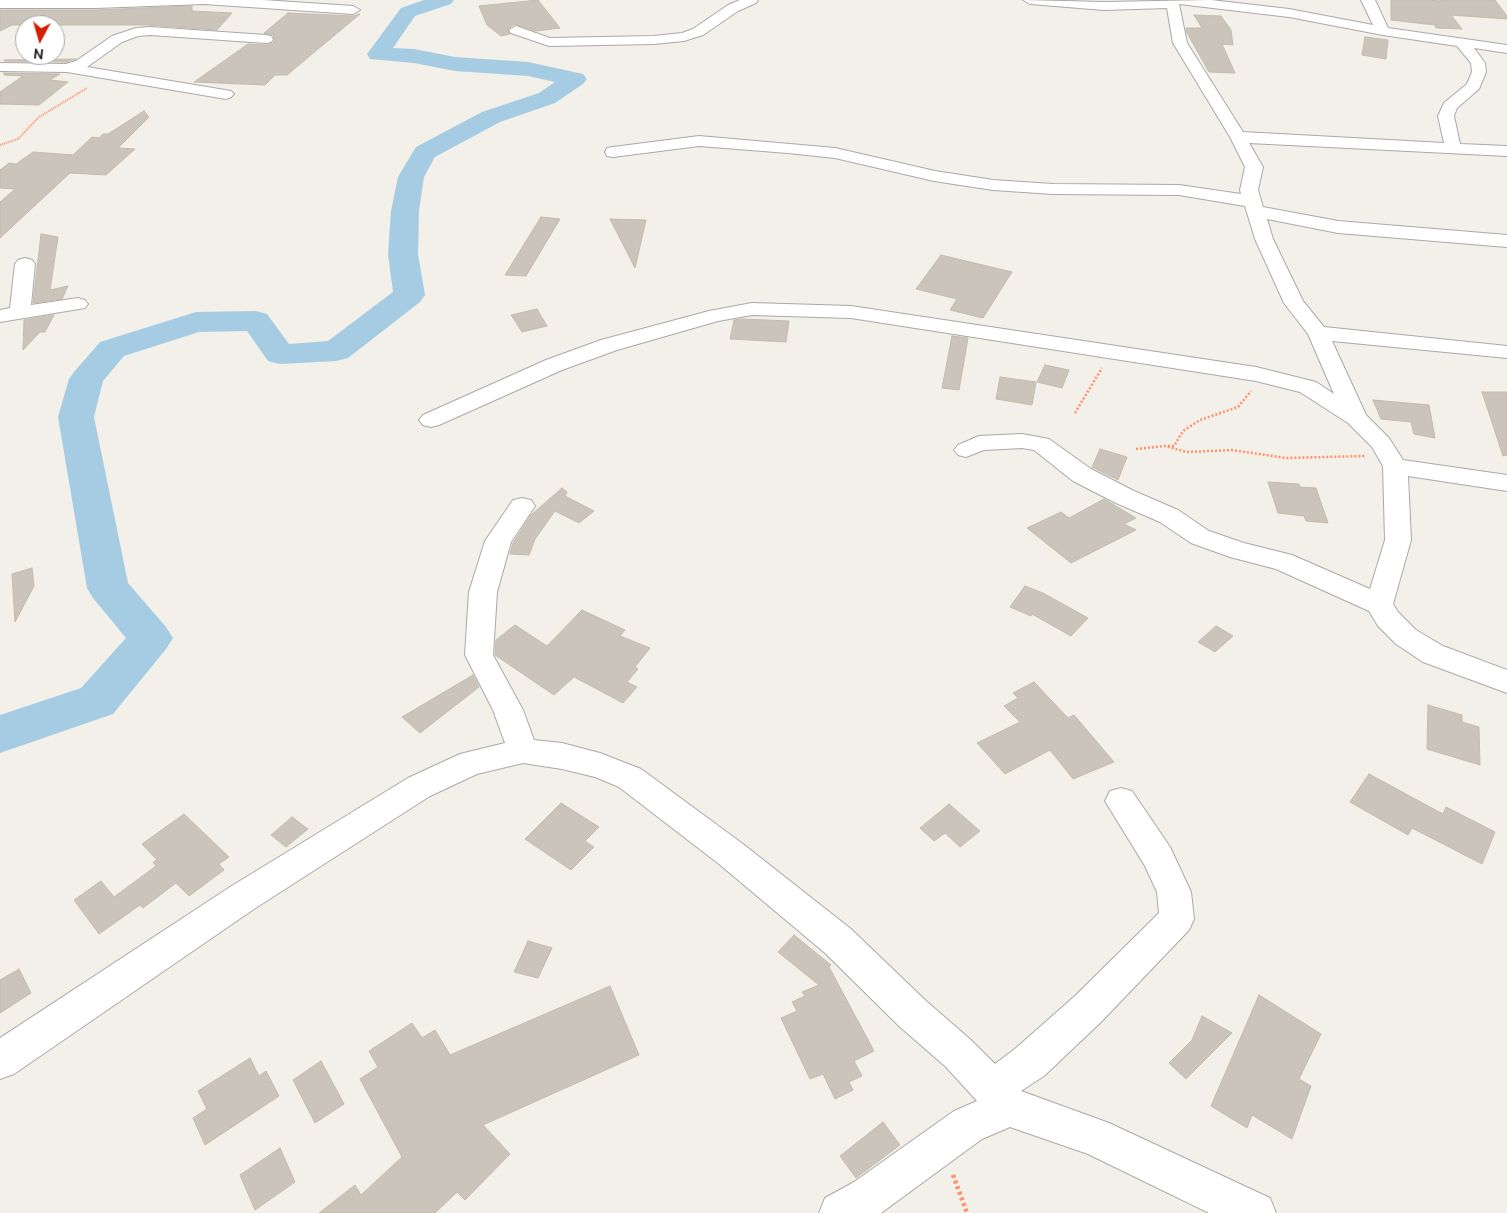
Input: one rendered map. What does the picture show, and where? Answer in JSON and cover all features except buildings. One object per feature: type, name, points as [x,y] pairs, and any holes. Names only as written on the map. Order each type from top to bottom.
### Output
[{"type":"street","points":[[0,4],[96,4],[204,0],[353,10]]},
{"type":"street","points":[[516,30],[536,39],[549,42],[654,40],[684,37],[698,32],[733,8],[751,0]]},
{"type":"street","points":[[1030,0],[1104,6],[1174,1],[1289,13],[1383,31],[1507,49]]},
{"type":"street","points":[[1368,0],[1383,31]]},
{"type":"street","points":[[1174,1],[1180,43],[1238,137],[1254,167],[1249,190],[1264,239],[1294,303],[1318,334],[1356,418]]},
{"type":"street","points":[[67,68],[81,64],[116,39],[136,32],[150,31],[266,38]]},
{"type":"street","points":[[1453,148],[1446,116],[1450,106],[1474,86],[1479,72],[1478,63],[1462,43]]},
{"type":"street","points":[[0,67],[67,68],[226,94]]},
{"type":"street","points":[[1238,137],[1507,151]]},
{"type":"street","points":[[613,152],[699,141],[788,148],[835,153],[934,176],[993,185],[1062,190],[1179,190],[1232,197],[1254,207],[1338,227],[1507,241]]},
{"type":"street","points":[[10,314],[24,286],[25,264]]},
{"type":"street","points":[[10,314],[78,304]]},
{"type":"street","points":[[430,420],[554,365],[609,345],[716,315],[752,309],[852,312],[1256,374],[1308,387],[1356,418],[1381,443],[1392,462],[1398,540],[1379,604]]},
{"type":"street","points":[[1318,334],[1507,352]]},
{"type":"street","points":[[966,450],[980,443],[1022,441],[1041,444],[1082,475],[1125,497],[1169,516],[1200,537],[1240,551],[1283,561],[1379,604],[1388,619],[1406,638],[1433,654],[1507,682]]},
{"type":"street","points":[[1392,462],[1507,483]]},
{"type":"street","points":[[522,506],[498,541],[483,592],[479,655],[508,710],[522,751]]},
{"type":"street","points":[[0,1060],[242,898],[419,787],[471,763],[522,751],[562,756],[600,766],[630,778],[731,854],[838,941],[912,1013],[959,1054],[1000,1098],[1095,1137],[1255,1213]]},
{"type":"street","points":[[840,1213],[869,1197],[968,1125],[1000,1098],[1030,1062],[1088,1010],[1177,919],[1174,892],[1158,857],[1121,801]]},
{"type":"path","points":[[0,145],[18,139],[39,117],[97,81],[102,73]]},
{"type":"path","points":[[1136,448],[1174,446],[1183,431],[1200,420],[1238,407],[1251,391]]},
{"type":"path","points":[[1165,446],[1187,452],[1232,450],[1286,458],[1348,456],[1392,462]]},
{"type":"path","points":[[941,1144],[967,1213]]},
{"type":"waterway","points":[[0,734],[97,701],[151,638],[108,588],[76,417],[86,379],[112,349],[196,322],[256,321],[280,354],[336,351],[409,295],[403,254],[405,211],[411,177],[425,152],[491,117],[547,98],[575,79],[528,69],[455,64],[414,56],[378,54],[408,12],[444,0]]}]
